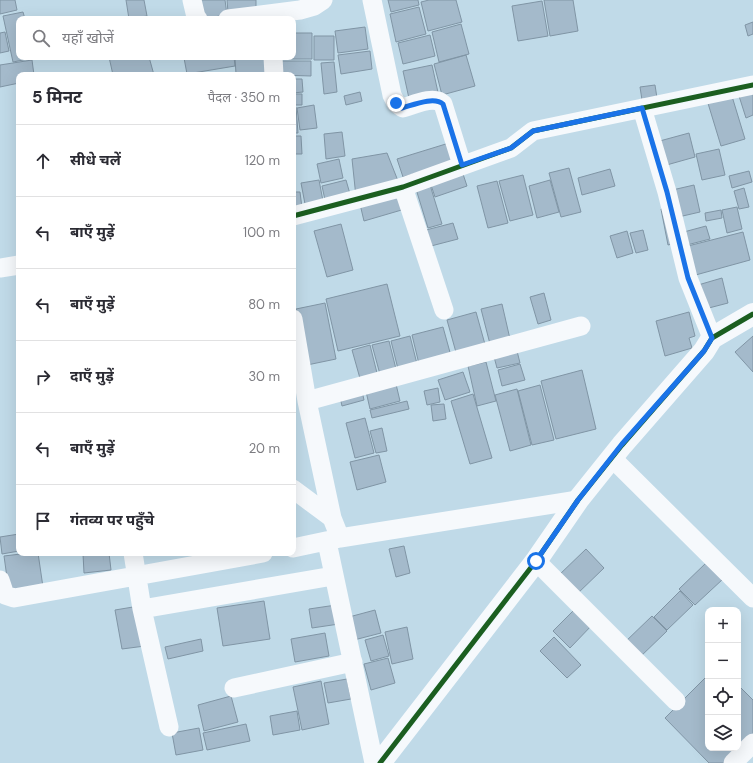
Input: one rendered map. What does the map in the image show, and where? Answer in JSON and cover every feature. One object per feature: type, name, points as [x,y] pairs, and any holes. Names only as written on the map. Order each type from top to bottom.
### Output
[{"type":"street","points":[[192,0],[196,16]]},
{"type":"street","points":[[273,16],[314,6],[323,0]]},
{"type":"street","points":[[372,0],[392,95],[396,103],[402,108],[432,100],[440,101],[443,104],[462,165]]},
{"type":"street","points":[[273,60],[274,72]]},
{"type":"street","points":[[296,215],[403,187],[511,148],[533,131],[753,85]]},
{"type":"street","points":[[642,108],[667,192],[688,278],[712,338]]},
{"type":"street","points":[[403,187],[444,310]]},
{"type":"street","points":[[0,268],[16,265]]},
{"type":"street","points":[[380,763],[536,561],[578,500],[612,458],[704,351],[712,338],[753,314]]},
{"type":"street","points":[[307,401],[581,326]]},
{"type":"street","points":[[296,337],[307,401],[332,518],[332,576],[353,662],[374,763]]},
{"type":"street","points":[[612,458],[753,598]]},
{"type":"street","points":[[296,491],[332,518]]},
{"type":"street","points":[[296,547],[578,500]]},
{"type":"street","points":[[134,556],[142,609],[169,727]]},
{"type":"street","points":[[0,580],[5,595],[14,598],[247,556]]},
{"type":"street","points":[[536,561],[676,701]]},
{"type":"street","points":[[142,609],[332,576]]},
{"type":"street","points":[[234,688],[353,662]]},
{"type":"street","points":[[733,763],[753,743]]},
{"type":"building","points":[[0,0],[15,0],[17,10],[0,14]]},
{"type":"building","points":[[126,0],[144,0],[147,16],[129,16]]},
{"type":"building","points":[[197,0],[225,0],[227,15],[199,16]]},
{"type":"building","points":[[227,0],[256,0],[256,10],[228,12]]},
{"type":"building","points":[[388,0],[418,0],[419,5],[391,12]]},
{"type":"building","points":[[429,0],[456,0],[462,22],[428,31],[421,2]]},
{"type":"building","points":[[544,0],[573,0],[578,31],[550,36]]},
{"type":"building","points":[[542,1],[548,36],[518,41],[512,6]]},
{"type":"building","points":[[419,7],[426,34],[396,42],[390,14]]},
{"type":"building","points":[[23,12],[24,16],[16,16],[16,60],[23,60],[13,62],[3,16]]},
{"type":"building","points":[[753,22],[753,34],[748,36],[745,25]]},
{"type":"building","points":[[461,24],[469,54],[439,62],[432,32]]},
{"type":"building","points":[[365,27],[368,49],[338,53],[335,31]]},
{"type":"building","points":[[5,32],[9,51],[0,53],[0,33]]},
{"type":"building","points":[[296,33],[312,33],[312,59],[296,59]]},
{"type":"building","points":[[430,35],[435,56],[403,64],[398,43]]},
{"type":"building","points":[[314,36],[334,36],[334,60],[314,60]]},
{"type":"building","points":[[370,51],[372,69],[341,74],[338,55]]},
{"type":"building","points":[[466,55],[475,86],[442,95],[434,64]]},
{"type":"building","points":[[32,60],[34,72],[16,72],[16,84],[0,87],[0,65]]},
{"type":"building","points":[[110,60],[150,60],[153,72],[112,72]]},
{"type":"building","points":[[184,60],[234,60],[235,66],[199,72],[187,72]]},
{"type":"building","points":[[235,60],[265,60],[266,72],[236,72]]},
{"type":"building","points":[[279,61],[311,61],[311,76],[296,76],[296,72],[279,72]]},
{"type":"building","points":[[334,62],[337,92],[324,94],[321,63]]},
{"type":"building","points":[[432,65],[439,97],[410,103],[403,71]]},
{"type":"building","points":[[296,79],[302,79],[303,92],[296,93]]},
{"type":"building","points":[[655,85],[657,98],[642,100],[640,87]]},
{"type":"building","points":[[753,91],[753,115],[746,118],[739,96]]},
{"type":"building","points":[[360,92],[362,101],[346,105],[344,96]]},
{"type":"building","points":[[731,93],[745,139],[721,146],[707,100]]},
{"type":"building","points":[[296,94],[302,94],[302,105],[296,105]]},
{"type":"building","points":[[314,105],[317,128],[300,130],[297,108]]},
{"type":"building","points":[[296,107],[298,133],[296,133]]},
{"type":"building","points":[[342,132],[345,156],[326,159],[324,134]]},
{"type":"building","points":[[689,133],[695,157],[663,166],[656,142]]},
{"type":"building","points":[[296,136],[301,136],[302,154],[296,154]]},
{"type":"building","points":[[449,143],[455,162],[403,177],[397,159]]},
{"type":"building","points":[[719,149],[725,175],[702,180],[696,154]]},
{"type":"building","points":[[387,153],[400,186],[356,197],[352,159]]},
{"type":"building","points":[[339,159],[343,178],[321,183],[317,164]]},
{"type":"building","points":[[569,168],[581,212],[561,217],[549,173]]},
{"type":"building","points":[[610,169],[615,186],[582,195],[578,178]]},
{"type":"building","points":[[462,171],[467,186],[435,197],[430,182]]},
{"type":"building","points":[[749,171],[752,182],[732,188],[729,176]]},
{"type":"building","points":[[523,175],[533,215],[510,221],[499,181]]},
{"type":"building","points":[[319,180],[323,201],[305,204],[301,183]]},
{"type":"building","points":[[346,180],[350,194],[325,200],[322,186]]},
{"type":"building","points":[[550,180],[559,212],[537,218],[529,186]]},
{"type":"building","points":[[497,181],[508,223],[488,228],[477,186]]},
{"type":"building","points":[[430,185],[442,224],[428,228],[416,189]]},
{"type":"building","points":[[694,185],[700,212],[674,218],[668,191]]},
{"type":"building","points":[[744,188],[749,207],[739,209],[734,191]]},
{"type":"building","points":[[296,192],[300,192],[302,208],[296,209]]},
{"type":"building","points":[[402,197],[405,209],[364,221],[359,200]]},
{"type":"building","points":[[737,207],[742,229],[727,233],[722,210]]},
{"type":"building","points":[[669,208],[676,243],[668,245],[661,209]]},
{"type":"building","points":[[721,210],[722,218],[706,221],[705,213]]},
{"type":"building","points":[[453,223],[458,239],[431,246],[426,230]]},
{"type":"building","points":[[341,224],[353,270],[327,277],[314,231]]},
{"type":"building","points":[[706,226],[710,239],[683,246],[680,233]]},
{"type":"building","points":[[643,230],[648,250],[636,253],[630,233]]},
{"type":"building","points":[[627,231],[633,253],[617,258],[610,236]]},
{"type":"building","points":[[743,232],[750,260],[692,276],[684,247]]},
{"type":"building","points":[[722,278],[728,303],[705,309],[698,285]]},
{"type":"building","points":[[387,284],[400,336],[338,351],[326,299]]},
{"type":"building","points":[[544,293],[551,320],[538,324],[530,297]]},
{"type":"building","points":[[325,303],[336,359],[307,365],[296,309]]},
{"type":"building","points":[[502,304],[510,339],[490,344],[481,309]]},
{"type":"building","points":[[476,312],[486,348],[457,356],[447,320]]},
{"type":"building","points":[[689,312],[695,336],[689,338],[692,348],[665,356],[656,321]]},
{"type":"building","points":[[443,327],[451,356],[419,364],[412,335]]},
{"type":"building","points":[[410,336],[418,368],[399,373],[391,341]]},
{"type":"building","points":[[753,336],[753,372],[735,352]]},
{"type":"building","points":[[389,341],[397,373],[381,378],[372,345]]},
{"type":"building","points":[[370,345],[378,377],[361,382],[352,350]]},
{"type":"building","points":[[516,347],[520,363],[497,368],[493,353]]},
{"type":"building","points":[[486,362],[496,401],[477,406],[468,366]]},
{"type":"building","points":[[520,364],[525,380],[502,386],[498,370]]},
{"type":"building","points":[[582,370],[596,429],[556,439],[541,381]]},
{"type":"building","points":[[463,372],[470,392],[445,400],[438,380]]},
{"type":"building","points":[[395,380],[400,401],[370,409],[365,387]]},
{"type":"building","points":[[540,385],[554,440],[532,445],[518,391]]},
{"type":"building","points":[[438,388],[440,402],[427,405],[424,391]]},
{"type":"building","points":[[517,389],[531,445],[510,451],[495,395]]},
{"type":"building","points":[[362,391],[364,400],[342,406],[340,397]]},
{"type":"building","points":[[473,394],[492,458],[470,464],[451,401]]},
{"type":"building","points":[[407,401],[409,409],[372,418],[370,410]]},
{"type":"building","points":[[444,404],[446,419],[433,421],[431,405]]},
{"type":"building","points":[[365,418],[374,453],[355,458],[346,423]]},
{"type":"building","points":[[382,428],[387,451],[376,453],[370,431]]},
{"type":"building","points":[[379,455],[386,482],[357,490],[350,462]]},
{"type":"building","points":[[16,534],[16,552],[2,554],[0,537]]},
{"type":"building","points":[[404,546],[410,573],[396,577],[389,549]]},
{"type":"building","points":[[586,549],[604,568],[576,595],[558,576]]},
{"type":"building","points":[[16,555],[16,556],[38,556],[43,587],[9,592],[4,556]]},
{"type":"building","points":[[83,556],[109,556],[111,570],[84,573]]},
{"type":"building","points":[[707,562],[723,579],[695,605],[679,589]]},
{"type":"building","points":[[680,591],[693,605],[667,630],[654,617]]},
{"type":"building","points":[[264,601],[270,639],[223,646],[217,608]]},
{"type":"building","points":[[336,605],[339,624],[312,628],[309,609]]},
{"type":"building","points":[[139,606],[145,646],[122,649],[115,610]]},
{"type":"building","points":[[578,606],[594,623],[570,648],[553,631]]},
{"type":"building","points":[[375,610],[381,633],[354,640],[349,617]]},
{"type":"building","points":[[652,616],[667,631],[639,658],[624,643]]},
{"type":"building","points":[[407,627],[413,659],[392,664],[385,632]]},
{"type":"building","points":[[325,633],[329,656],[295,662],[291,639]]},
{"type":"building","points":[[383,635],[389,656],[371,661],[365,640]]},
{"type":"building","points":[[554,637],[581,665],[567,678],[540,651]]},
{"type":"building","points":[[201,639],[203,651],[168,659],[165,647]]},
{"type":"building","points":[[388,658],[395,683],[371,690],[364,664]]},
{"type":"building","points":[[705,678],[705,751],[736,751],[724,763],[709,763],[665,718]]},
{"type":"building","points":[[347,679],[351,699],[328,703],[324,683]]},
{"type":"building","points":[[321,681],[329,724],[302,730],[293,687]]},
{"type":"building","points":[[741,688],[753,700],[753,735],[741,747]]},
{"type":"building","points":[[231,696],[238,722],[204,731],[198,705]]},
{"type":"building","points":[[297,711],[300,730],[273,735],[270,716]]},
{"type":"building","points":[[246,724],[250,741],[207,750],[203,733]]},
{"type":"building","points":[[199,728],[203,750],[176,755],[172,733]]},
{"type":"cycle path","points":[[296,215],[403,187],[511,148],[533,131],[753,85]]},
{"type":"cycle path","points":[[380,763],[536,561],[578,500],[622,445],[704,351],[712,338],[753,314]]},
{"type":"route","points":[[396,103],[402,108],[432,100],[440,101],[443,104],[462,165],[511,148],[533,131],[642,108],[667,192],[688,278],[712,338],[704,351],[622,444],[578,500],[536,561]]}]
